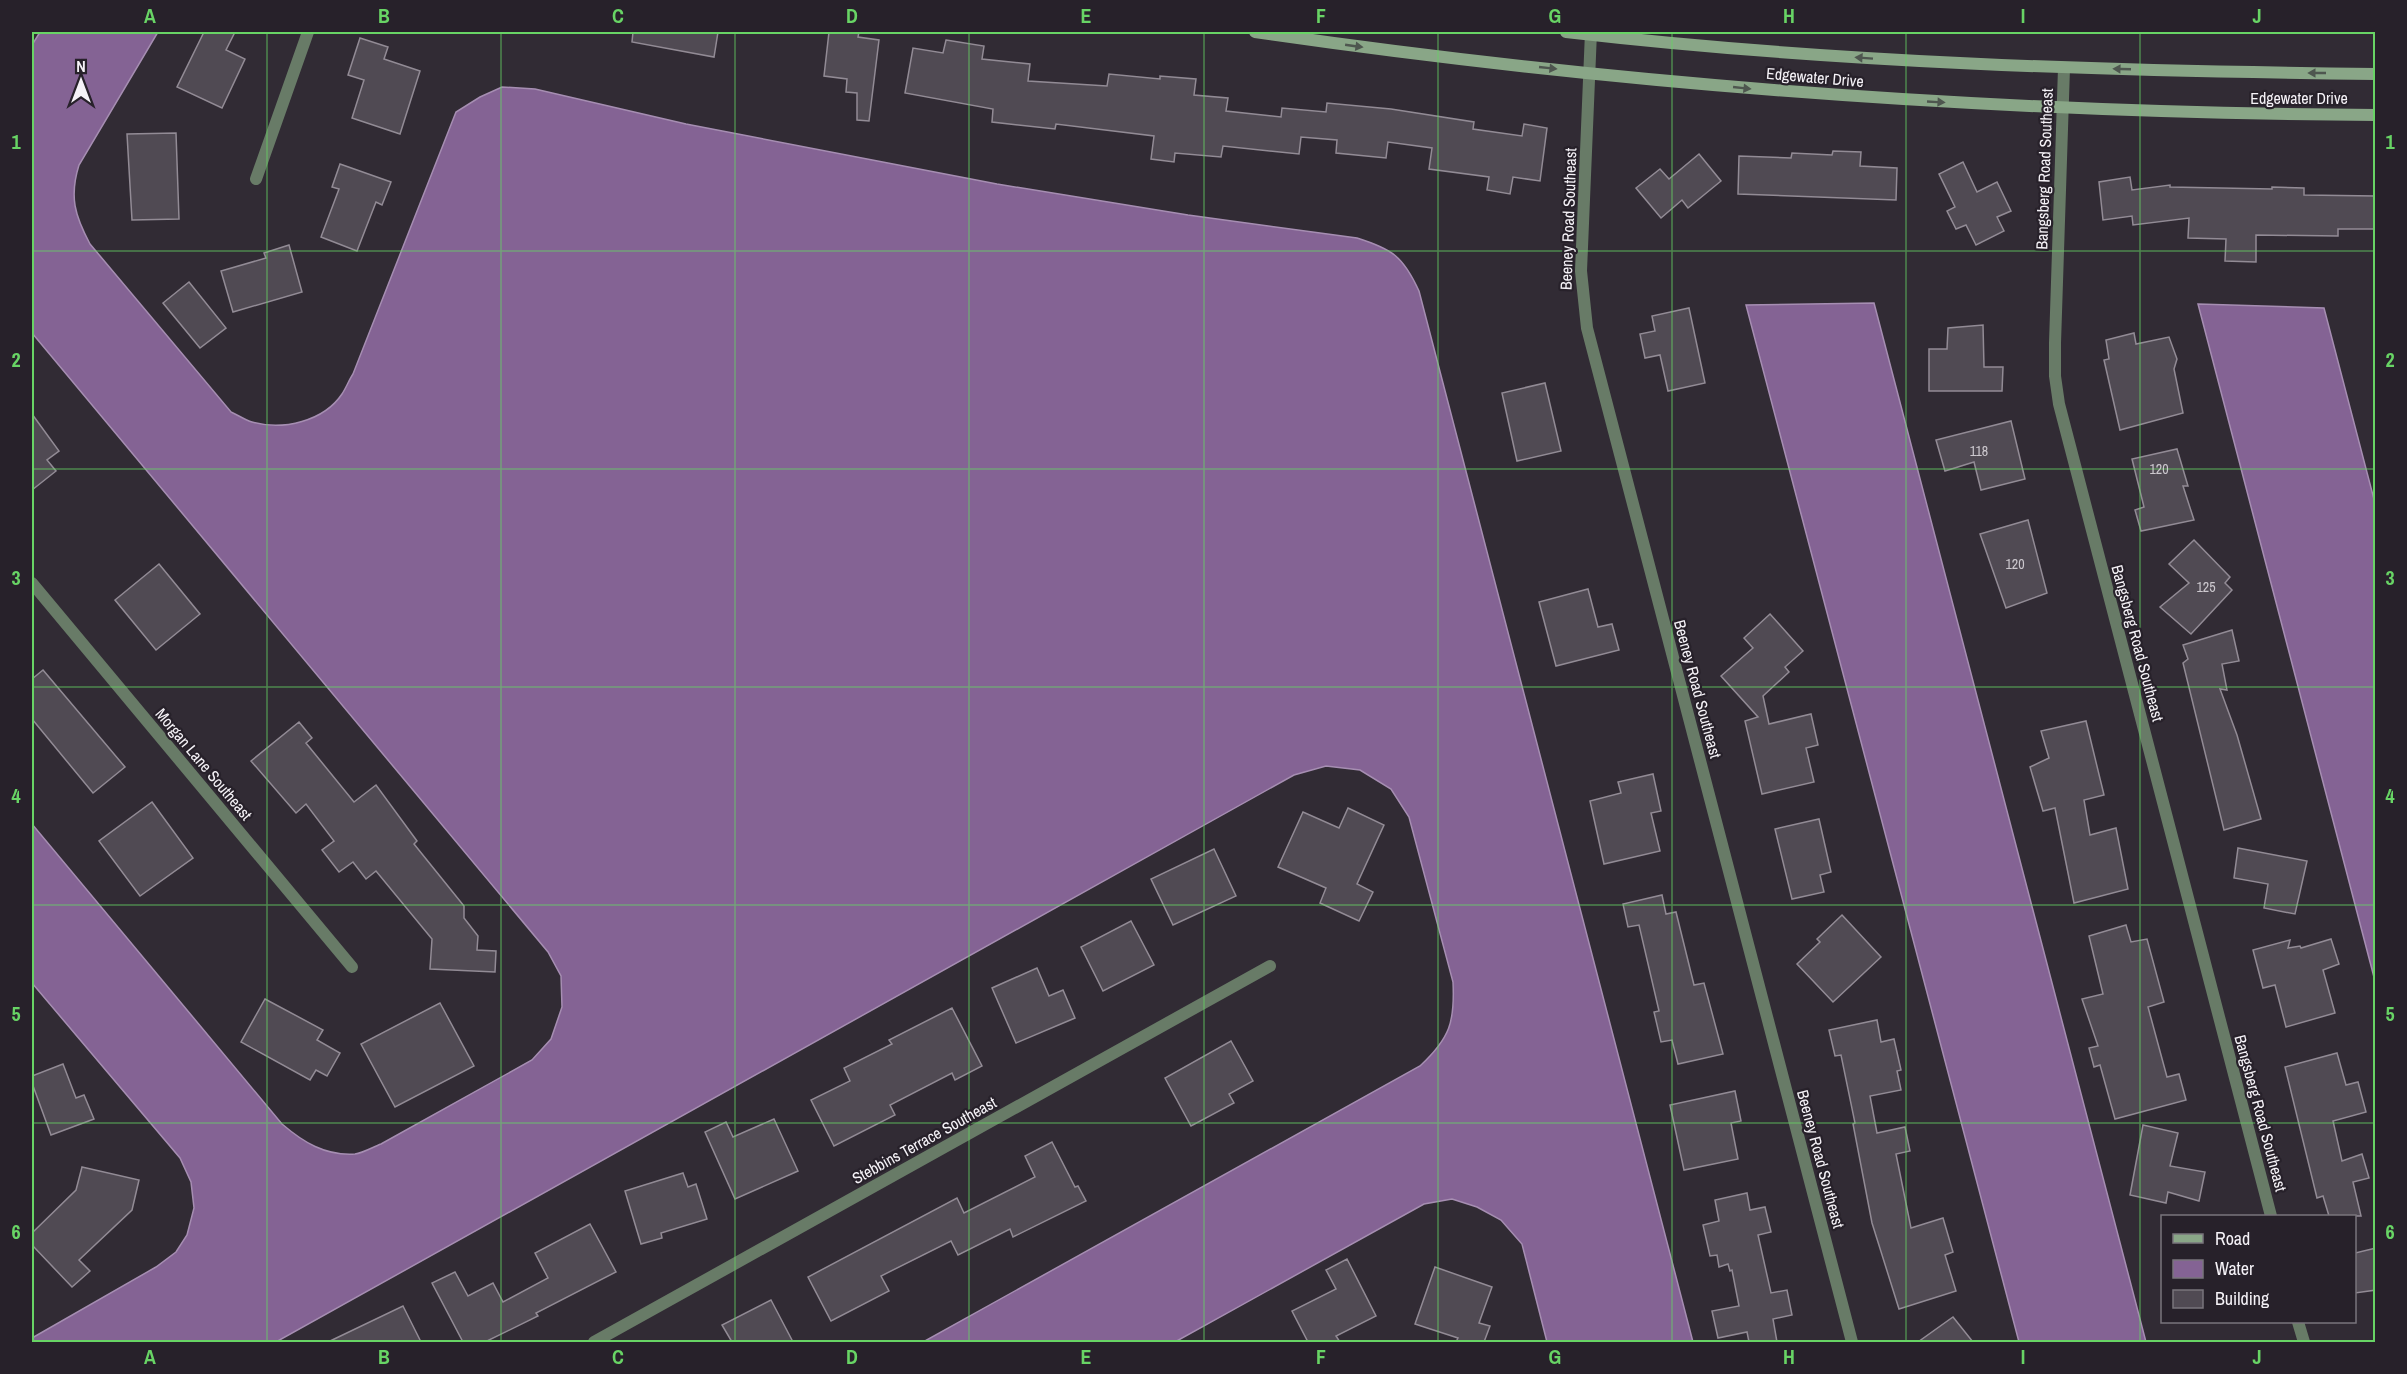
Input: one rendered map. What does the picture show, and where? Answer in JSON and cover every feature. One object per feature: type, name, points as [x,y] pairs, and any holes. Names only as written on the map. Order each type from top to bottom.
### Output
[{"type":"street","points":[[256,178],[308,32]]},
{"type":"street","name":"Edgewater Drive","points":[[1255,32],[1364,48],[1804,94],[2062,109],[2376,115]]},
{"type":"street","name":"Edgewater Drive","points":[[1566,32],[1742,50],[2064,68],[2376,74]]},
{"type":"street","name":"Beeney Road Southeast","points":[[1591,33],[1581,271],[1587,328],[1852,1342]]},
{"type":"street","name":"Bangsberg Road Southeast","points":[[2064,68],[2055,344],[2055,376],[2059,404],[2271,1215]]},
{"type":"street","name":"Morgan Lane Southeast","points":[[32,583],[352,967]]},
{"type":"street","name":"Stebbins Terrace Southeast","points":[[594,1342],[1270,966]]},
{"type":"street","points":[[2298,1323],[2304,1342]]},
{"type":"water","points":[[40,32],[158,32],[79,165],[74,187],[77,215],[90,244],[231,412],[249,421],[264,424],[302,422],[325,411],[342,394],[353,374],[456,112],[502,87],[535,89],[686,124],[997,184],[1188,215],[1357,238],[1395,255],[1402,262],[1419,291],[1693,1342],[1547,1342],[1522,1244],[1501,1220],[1477,1207],[1452,1199],[1424,1204],[1175,1342],[923,1342],[1420,1066],[1438,1047],[1451,1019],[1453,982],[1409,817],[1391,789],[1360,770],[1326,766],[1294,775],[276,1342],[32,1342],[32,1338],[156,1267],[176,1252],[187,1235],[194,1208],[191,1182],[180,1158],[32,983],[32,824],[282,1124],[306,1142],[324,1150],[355,1154],[368,1150],[532,1060],[551,1039],[562,1007],[561,976],[548,952],[32,333],[32,45]]},
{"type":"water","points":[[1874,303],[2146,1342],[2019,1342],[1746,305]]},
{"type":"water","points":[[2198,304],[2324,308],[2375,503],[2375,981]]},
{"type":"building","points":[[204,32],[235,32],[226,50],[245,59],[222,108],[177,87]]},
{"type":"building","points":[[633,32],[718,32],[714,57],[632,42]]},
{"type":"building","points":[[829,32],[859,32],[858,37],[879,40],[869,121],[857,120],[857,93],[846,92],[847,79],[824,76]]},
{"type":"building","points":[[360,38],[388,47],[384,59],[420,71],[400,134],[352,118],[364,80],[348,75]]},
{"type":"building","points":[[946,40],[984,46],[982,59],[1030,64],[1028,81],[1107,86],[1109,74],[1160,79],[1160,76],[1196,79],[1194,95],[1228,98],[1226,111],[1281,117],[1282,108],[1326,112],[1327,103],[1391,109],[1474,122],[1473,129],[1522,136],[1524,124],[1547,128],[1540,181],[1513,177],[1510,194],[1487,190],[1489,177],[1429,169],[1432,148],[1388,142],[1386,158],[1336,153],[1337,140],[1301,137],[1299,154],[1223,146],[1221,157],[1175,153],[1174,162],[1151,159],[1154,136],[1056,124],[1055,129],[992,122],[993,109],[905,93],[913,48],[943,53]]},
{"type":"building","points":[[176,133],[179,219],[132,220],[127,134]]},
{"type":"building","points":[[1833,151],[1861,152],[1860,166],[1897,168],[1896,200],[1738,194],[1739,156],[1791,158],[1792,153],[1832,155]]},
{"type":"building","points":[[1699,154],[1721,181],[1688,208],[1682,200],[1661,218],[1636,188],[1660,169],[1669,179]]},
{"type":"building","points":[[1963,162],[1977,192],[1997,182],[2011,211],[1997,217],[2004,231],[1976,245],[1966,225],[1956,229],[1947,211],[1955,207],[1939,174]]},
{"type":"building","points":[[340,164],[391,182],[382,205],[376,202],[357,251],[321,237],[339,189],[332,187]]},
{"type":"building","points":[[2130,177],[2132,190],[2170,185],[2170,187],[2272,189],[2272,187],[2304,188],[2304,195],[2376,196],[2376,229],[2338,229],[2338,236],[2256,235],[2256,262],[2225,261],[2226,239],[2188,238],[2189,218],[2133,225],[2132,216],[2103,220],[2099,182]]},
{"type":"building","points":[[289,245],[302,292],[233,312],[221,271],[266,258],[264,253]]},
{"type":"building","points":[[189,282],[226,328],[200,348],[163,303]]},
{"type":"building","points":[[1689,308],[1705,383],[1668,391],[1660,355],[1645,358],[1640,334],[1655,331],[1652,316]]},
{"type":"building","points":[[1983,325],[1984,367],[2003,367],[2002,391],[1929,391],[1929,349],[1947,349],[1948,328]]},
{"type":"building","points":[[2134,333],[2136,344],[2169,337],[2177,359],[2174,369],[2183,413],[2120,430],[2104,360],[2109,359],[2106,340]]},
{"type":"building","points":[[1545,383],[1561,451],[1517,461],[1502,393]]},
{"type":"building","points":[[32,414],[59,451],[47,460],[56,471],[32,490]]},
{"type":"building","points":[[2011,421],[2025,479],[1981,490],[1974,462],[1945,471],[1936,440]]},
{"type":"building","points":[[2177,449],[2188,486],[2183,486],[2194,520],[2141,531],[2135,510],[2144,507],[2132,459]]},
{"type":"building","points":[[2028,520],[2047,593],[2006,608],[1980,534]]},
{"type":"building","points":[[2194,540],[2230,577],[2225,583],[2232,590],[2191,634],[2160,607],[2189,583],[2169,564]]},
{"type":"building","points":[[159,564],[200,614],[156,650],[115,600]]},
{"type":"building","points":[[1588,589],[1598,627],[1612,624],[1619,650],[1556,666],[1539,602]]},
{"type":"building","points":[[1770,614],[1803,651],[1785,667],[1789,672],[1763,696],[1769,724],[1811,714],[1818,745],[1806,748],[1814,782],[1762,794],[1745,721],[1758,717],[1721,676],[1753,648],[1744,638]]},
{"type":"building","points":[[2232,630],[2239,661],[2222,664],[2227,690],[2220,689],[2237,735],[2261,819],[2224,830],[2183,663],[2188,659],[2183,645]]},
{"type":"building","points":[[43,670],[125,767],[93,793],[32,719],[32,679]]},
{"type":"building","points":[[2086,721],[2104,795],[2084,800],[2090,835],[2116,828],[2128,889],[2074,903],[2055,808],[2043,811],[2030,767],[2049,758],[2041,731]]},
{"type":"building","points":[[299,722],[312,738],[306,743],[354,802],[376,785],[417,841],[414,844],[464,906],[464,918],[478,936],[477,950],[496,951],[495,972],[430,969],[432,939],[376,871],[366,879],[353,862],[339,872],[322,850],[334,841],[306,804],[296,813],[251,761]]},
{"type":"building","points":[[1653,774],[1661,811],[1651,813],[1660,851],[1604,864],[1590,801],[1621,793],[1618,782]]},
{"type":"building","points":[[152,802],[193,858],[140,896],[99,841]]},
{"type":"building","points":[[1348,808],[1384,825],[1357,884],[1373,892],[1359,921],[1320,903],[1326,888],[1278,867],[1303,812],[1339,828]]},
{"type":"building","points":[[1819,819],[1831,872],[1820,875],[1824,892],[1792,899],[1775,829]]},
{"type":"building","points":[[2238,848],[2307,861],[2295,914],[2264,908],[2268,884],[2234,878]]},
{"type":"building","points":[[1214,849],[1236,896],[1173,925],[1151,879]]},
{"type":"building","points":[[1662,895],[1666,914],[1676,912],[1694,985],[1704,983],[1723,1054],[1678,1064],[1672,1040],[1661,1042],[1654,1012],[1659,1011],[1639,925],[1628,927],[1623,904]]},
{"type":"building","points":[[1842,915],[1881,957],[1833,1002],[1797,964],[1820,942],[1817,939]]},
{"type":"building","points":[[1131,921],[1154,965],[1103,991],[1081,947]]},
{"type":"building","points":[[2126,925],[2131,942],[2147,939],[2164,1002],[2148,1007],[2167,1077],[2179,1074],[2186,1100],[2115,1119],[2100,1065],[2094,1067],[2089,1048],[2098,1046],[2082,999],[2103,994],[2089,936]]},
{"type":"building","points":[[2331,939],[2339,964],[2323,970],[2335,1013],[2286,1027],[2275,985],[2263,988],[2253,950],[2290,940],[2288,948],[2300,946],[2301,948]]},
{"type":"building","points":[[1037,968],[1049,996],[1063,990],[1075,1018],[1016,1043],[992,988]]},
{"type":"building","points":[[265,999],[323,1030],[317,1040],[340,1053],[327,1076],[316,1070],[310,1080],[241,1042]]},
{"type":"building","points":[[440,1003],[474,1066],[395,1107],[361,1044]]},
{"type":"building","points":[[952,1008],[982,1066],[955,1080],[952,1073],[890,1105],[895,1115],[834,1146],[811,1100],[850,1081],[844,1068],[892,1044],[889,1040]]},
{"type":"building","points":[[1877,1020],[1881,1042],[1894,1039],[1901,1070],[1897,1071],[1901,1090],[1870,1096],[1877,1133],[1905,1127],[1910,1151],[1896,1154],[1911,1228],[1943,1218],[1953,1252],[1945,1255],[1956,1291],[1899,1309],[1872,1223],[1841,1055],[1835,1056],[1829,1030]]},
{"type":"building","points":[[1231,1041],[1253,1081],[1229,1094],[1234,1103],[1191,1126],[1165,1078]]},
{"type":"building","points":[[2337,1053],[2346,1085],[2358,1082],[2366,1112],[2333,1121],[2342,1161],[2362,1154],[2369,1178],[2353,1182],[2361,1216],[2329,1215],[2323,1196],[2317,1198],[2285,1067]]},
{"type":"building","points":[[63,1064],[76,1098],[84,1095],[94,1119],[51,1135],[32,1083],[32,1076]]},
{"type":"building","points":[[1735,1091],[1741,1121],[1731,1123],[1738,1159],[1684,1170],[1670,1105]]},
{"type":"building","points":[[774,1119],[798,1171],[735,1199],[705,1132],[726,1122],[733,1137]]},
{"type":"building","points":[[2143,1125],[2178,1133],[2170,1166],[2205,1172],[2199,1201],[2168,1192],[2166,1203],[2130,1195]]},
{"type":"building","points":[[1052,1142],[1075,1187],[1078,1186],[1086,1201],[1013,1237],[1010,1229],[958,1255],[951,1241],[881,1276],[889,1291],[831,1321],[808,1277],[957,1198],[964,1213],[1035,1177],[1025,1156]]},
{"type":"building","points":[[82,1167],[139,1180],[132,1210],[79,1260],[90,1271],[72,1287],[32,1245],[32,1233],[76,1190]]},
{"type":"building","points":[[683,1173],[688,1187],[696,1184],[707,1219],[661,1233],[662,1238],[641,1244],[625,1191]]},
{"type":"building","points":[[1747,1193],[1750,1210],[1765,1207],[1771,1232],[1758,1235],[1771,1293],[1787,1290],[1792,1315],[1773,1319],[1777,1342],[1749,1342],[1747,1332],[1718,1338],[1712,1311],[1739,1306],[1732,1270],[1730,1271],[1728,1264],[1719,1267],[1717,1255],[1710,1256],[1703,1225],[1719,1221],[1715,1200]]},
{"type":"building","points":[[590,1224],[616,1272],[536,1313],[538,1316],[485,1342],[463,1342],[432,1283],[455,1272],[468,1296],[493,1283],[503,1302],[548,1278],[535,1253]]},
{"type":"building","points":[[2376,1248],[2376,1290],[2356,1293],[2356,1253]]},
{"type":"building","points":[[1347,1259],[1376,1316],[1336,1336],[1340,1342],[1308,1342],[1292,1311],[1336,1289],[1326,1270]]},
{"type":"building","points":[[1435,1267],[1492,1287],[1479,1323],[1490,1326],[1484,1342],[1456,1342],[1458,1338],[1415,1324]]},
{"type":"building","points":[[771,1300],[793,1342],[732,1342],[722,1325]]},
{"type":"building","points":[[403,1306],[421,1342],[328,1342]]},
{"type":"building","points":[[1953,1317],[1973,1342],[1918,1342]]}]
